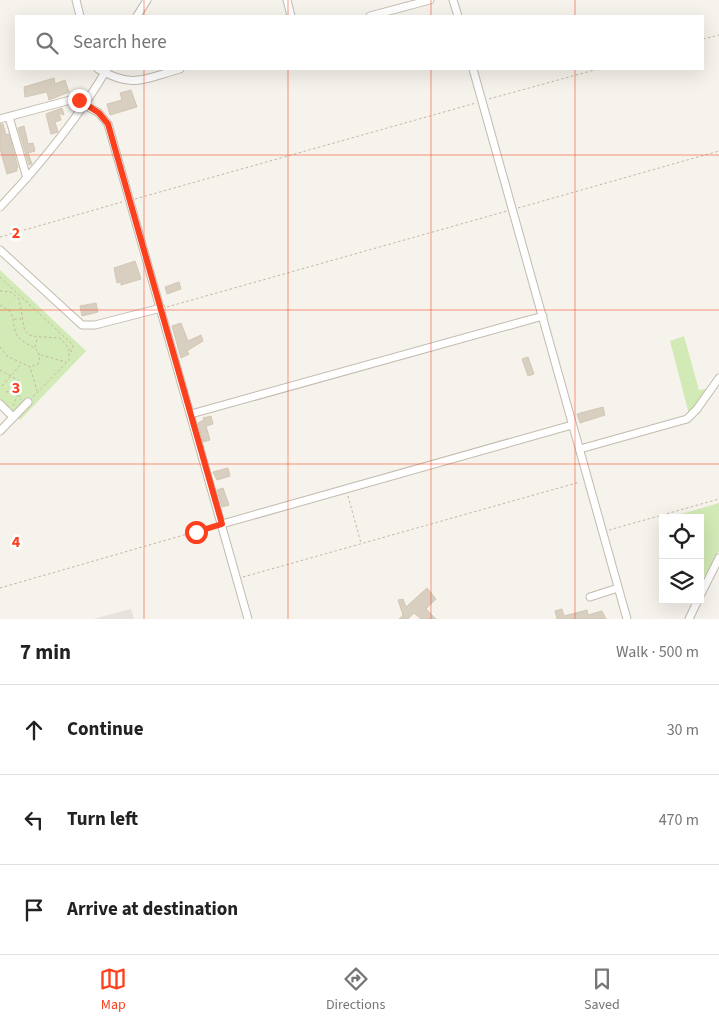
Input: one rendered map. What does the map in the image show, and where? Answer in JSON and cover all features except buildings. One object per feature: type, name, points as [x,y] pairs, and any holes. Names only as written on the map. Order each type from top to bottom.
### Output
[{"type":"street","points":[[76,0],[80,15]]},
{"type":"street","points":[[138,15],[147,0]]},
{"type":"street","points":[[287,0],[291,15]]},
{"type":"street","points":[[374,15],[430,0]]},
{"type":"street","points":[[453,0],[458,15]]},
{"type":"street","points":[[0,207],[65,134],[85,104],[103,70],[129,82],[176,70]]},
{"type":"street","points":[[473,70],[628,619]]},
{"type":"street","points":[[0,119],[69,99],[85,104],[99,113],[108,124],[192,414],[248,619]]},
{"type":"street","points":[[9,116],[27,178]]},
{"type":"street","points":[[0,250],[82,325],[95,325],[161,308]]},
{"type":"street","points":[[192,414],[543,316]]},
{"type":"street","points":[[580,449],[687,419],[697,409],[719,378]]},
{"type":"street","points":[[0,431],[28,402]]},
{"type":"street","points":[[0,404],[13,417]]},
{"type":"street","points":[[222,524],[572,425]]},
{"type":"street","points":[[704,588],[719,558]]},
{"type":"street","points":[[590,597],[618,588]]},
{"type":"street","points":[[689,619],[696,604]]},
{"type":"path","points":[[704,40],[719,35]]},
{"type":"path","points":[[0,237],[594,70]]},
{"type":"path","points":[[161,308],[719,151]]},
{"type":"path","points":[[0,277],[73,345],[67,362],[28,402],[21,400],[18,380],[0,370]]},
{"type":"path","points":[[0,291],[16,294],[19,299],[22,319],[27,334],[37,338],[60,338],[66,342],[70,352]]},
{"type":"path","points":[[0,305],[10,311],[17,335],[40,354],[67,362]]},
{"type":"path","points":[[13,319],[22,319]]},
{"type":"path","points":[[35,348],[37,338]]},
{"type":"path","points":[[0,347],[7,356],[30,367],[38,392]]},
{"type":"path","points":[[30,367],[38,364],[40,354]]},
{"type":"path","points":[[2,386],[22,363]]},
{"type":"path","points":[[6,392],[18,390]]},
{"type":"path","points":[[237,578],[588,480]]},
{"type":"path","points":[[346,489],[361,544]]},
{"type":"path","points":[[602,532],[719,499]]},
{"type":"path","points":[[0,588],[222,524]]},
{"type":"shaded area","points":[[131,609],[134,619],[93,619]]},
{"type":"green space","points":[[0,270],[86,351],[20,420],[0,400]]},
{"type":"green space","points":[[684,336],[699,390],[706,389],[689,414],[670,341]]},
{"type":"green space","points":[[719,503],[719,551],[704,577],[704,514],[681,514]]},
{"type":"route","points":[[79,100],[99,113],[108,124],[222,524],[196,532]]}]
